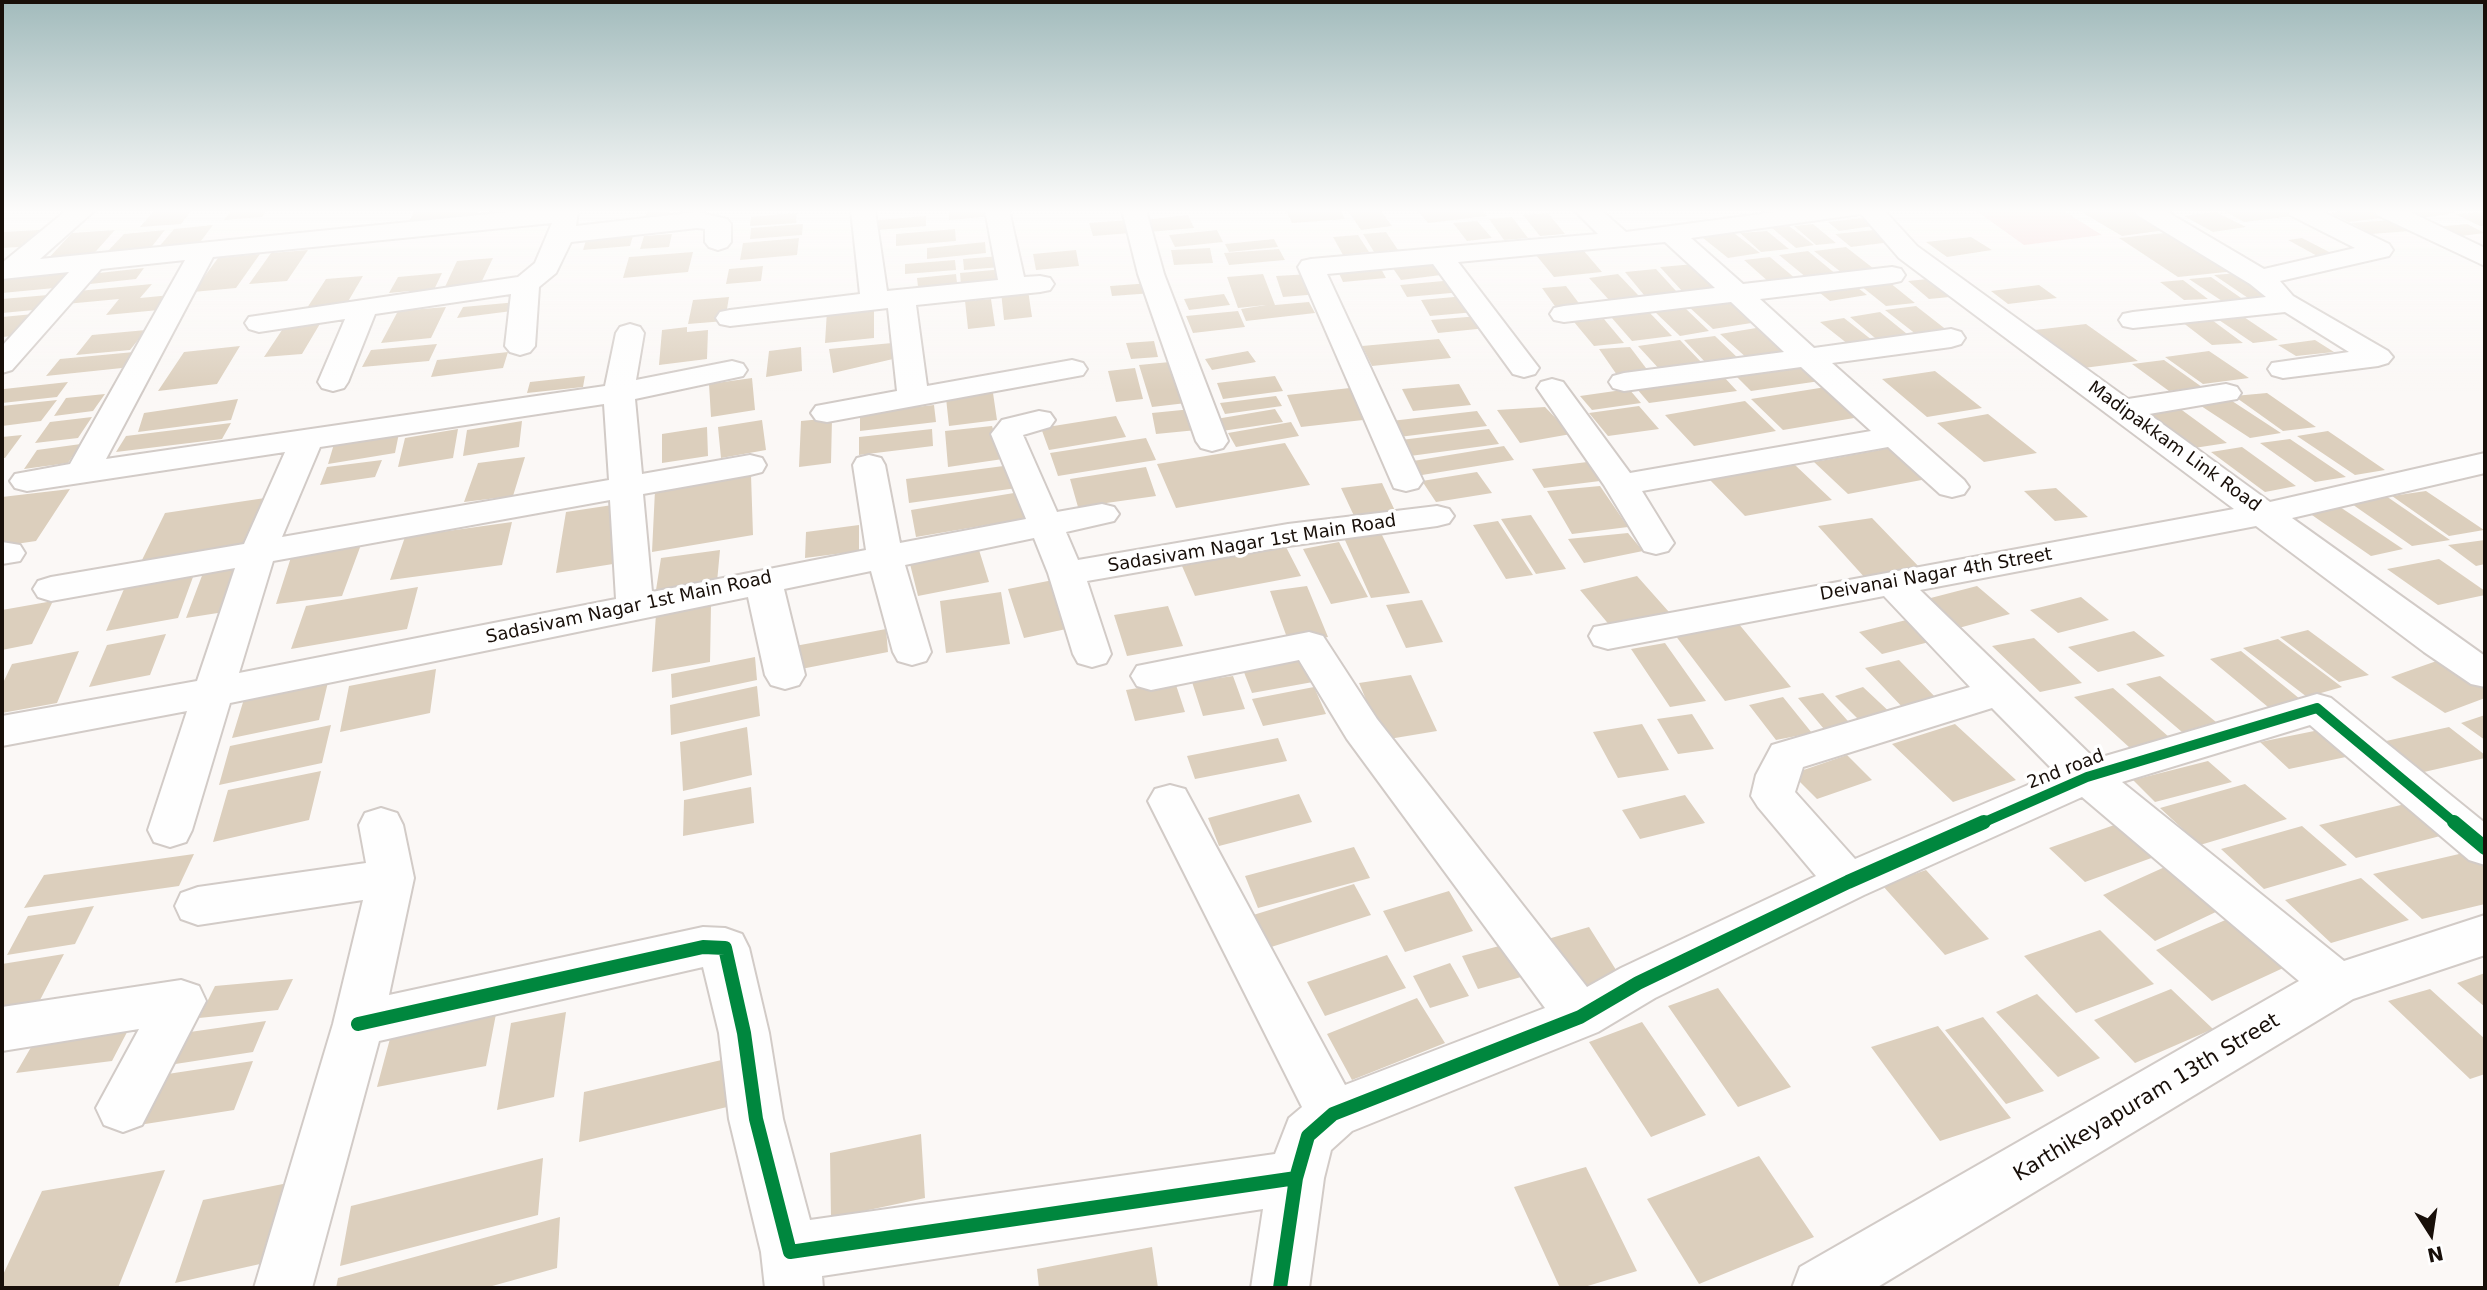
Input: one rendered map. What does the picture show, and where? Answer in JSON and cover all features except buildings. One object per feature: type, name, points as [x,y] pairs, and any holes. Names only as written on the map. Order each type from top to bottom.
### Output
[{"type":"street","points":[[2,364],[86,270]]},
{"type":"street","points":[[82,472],[193,270]]},
{"type":"street","points":[[259,323],[363,310],[526,284],[543,270]]},
{"type":"street","points":[[880,270],[913,398]]},
{"type":"street","points":[[730,318],[1026,285],[1020,270]]},
{"type":"street","points":[[1150,270],[1212,441]]},
{"type":"street","points":[[1312,270],[1406,481]]},
{"type":"street","points":[[1451,270],[1524,368]]},
{"type":"street","points":[[1712,270],[1952,487]]},
{"type":"street","name":"Madipakkam Link Road","points":[[1933,270],[2438,643],[2485,674]]},
{"type":"street","points":[[2247,270],[2290,303],[2378,357],[2283,369]]},
{"type":"street","points":[[2260,278],[2293,270]]},
{"type":"street","points":[[1564,314],[1892,275]]},
{"type":"street","points":[[520,346],[526,284]]},
{"type":"street","points":[[2133,320],[2290,303]]},
{"type":"street","points":[[333,382],[363,310]]},
{"type":"street","points":[[630,333],[619,393],[635,607]]},
{"type":"street","points":[[1624,382],[1951,338]]},
{"type":"street","points":[[827,413],[1072,369]]},
{"type":"street","points":[[27,481],[308,437],[619,393],[732,370]]},
{"type":"street","points":[[1552,388],[1620,485],[1656,543]]},
{"type":"street","points":[[2123,409],[2226,393]]},
{"type":"street","points":[[1039,419],[1013,427],[1007,434],[1066,573],[1092,654]]},
{"type":"street","points":[[1620,485],[1895,436]]},
{"type":"street","points":[[170,830],[258,551],[308,437]]},
{"type":"street","name":"Deivanai Nagar 4th Street","points":[[1608,636],[2265,514],[2485,463]]},
{"type":"street","points":[[51,589],[750,465]]},
{"type":"street","points":[[869,465],[885,556],[912,652]]},
{"type":"street","name":"Sadasivam Nagar 1st Main Road","points":[[2,731],[214,692],[1102,514]]},
{"type":"street","name":"Sadasivam Nagar 1st Main Road","points":[[1066,573],[1288,535],[1437,516]]},
{"type":"street","points":[[763,580],[785,675]]},
{"type":"street","points":[[1892,583],[2087,777],[2337,985]]},
{"type":"street","points":[[1152,676],[1309,645],[1362,729],[1580,1017]]},
{"type":"street","points":[[1848,882],[1773,796],[1777,775],[1787,756],[1999,692]]},
{"type":"street","name":"2nd road","points":[[1333,1114],[1580,1017],[1638,983],[1848,882],[2087,777],[2317,708],[2485,848]]},
{"type":"street","points":[[1170,801],[1333,1114],[1308,1136],[1296,1178],[1280,1288]]},
{"type":"street","points":[[284,1288],[358,1024],[391,878],[381,825]]},
{"type":"street","points":[[198,906],[391,878]]},
{"type":"street","name":"Karthikeyapuram 13th Street","points":[[1821,1288],[2034,1166],[2337,985],[2485,935]]},
{"type":"street","points":[[358,1024],[703,947],[725,948],[744,1033],[756,1119],[792,1270],[1296,1178]]},
{"type":"street","points":[[2,1029],[181,1001],[123,1108]]},
{"type":"cycle path","points":[[1280,1288],[1296,1178],[1308,1136],[1333,1114],[1580,1017],[1638,983],[1848,882],[2087,777],[2317,708],[2485,848]]},
{"type":"cycle path","points":[[358,1024],[703,947],[725,948],[744,1033],[756,1119],[790,1252],[1296,1178]]}]
